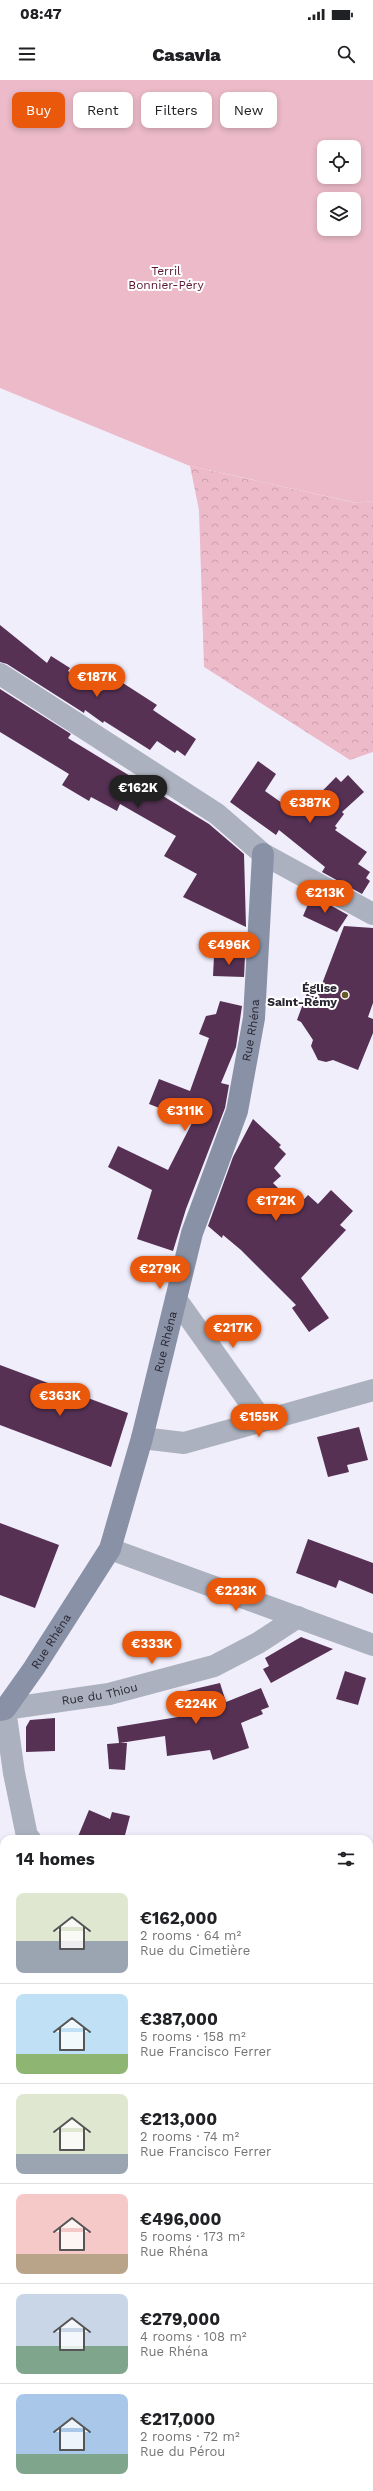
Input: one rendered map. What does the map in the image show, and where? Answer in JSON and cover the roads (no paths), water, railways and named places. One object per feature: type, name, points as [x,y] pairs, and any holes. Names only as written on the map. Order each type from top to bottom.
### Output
[{"type":"street","points":[[0,674],[217,814],[262,854],[373,914]]},
{"type":"street","name":"Rue Rhéna","points":[[3,1709],[34,1668],[110,1549],[142,1438],[192,1233],[237,1111],[254,1018],[262,854]]},
{"type":"street","points":[[176,1299],[262,1420]]},
{"type":"street","points":[[142,1438],[184,1443],[373,1390]]},
{"type":"street","points":[[110,1549],[373,1645]]},
{"type":"street","name":"Rue du Thiou","points":[[3,1709],[108,1694],[214,1666],[258,1643],[298,1617]]},
{"type":"street","points":[[3,1709],[27,1835]]},
{"type":"place","name":"Église Saint-Rémy","points":[[345,995]]},
{"type":"park label","name":"Terril Bonnier-Péry","points":[[166,278]]}]
